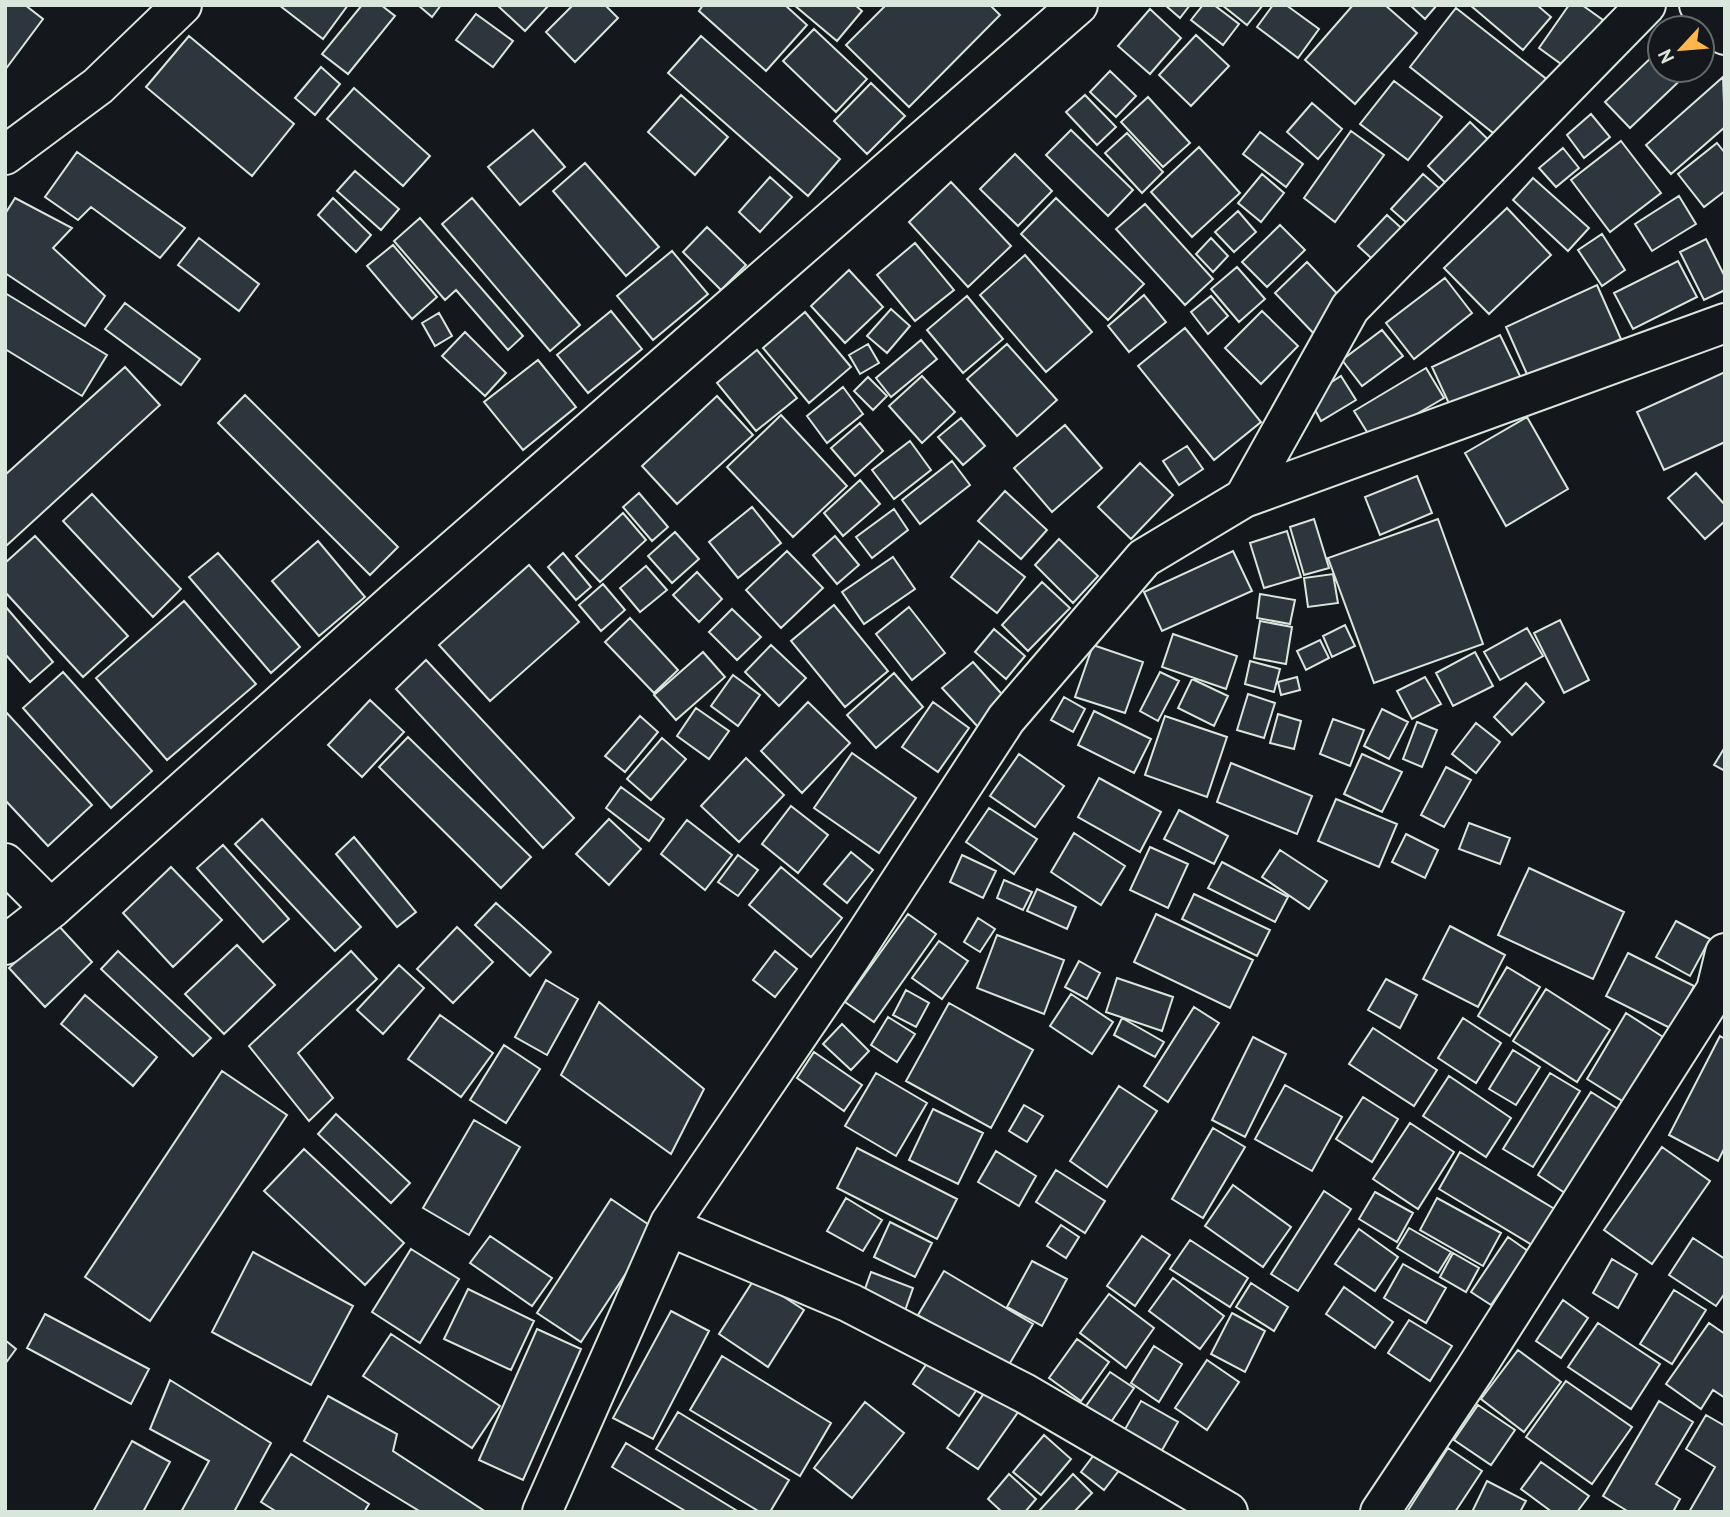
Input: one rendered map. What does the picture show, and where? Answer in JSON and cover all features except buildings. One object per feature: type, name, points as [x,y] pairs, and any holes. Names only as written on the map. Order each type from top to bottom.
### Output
[{"type":"street","points":[[5,155],[98,86],[182,5]]},
{"type":"street","points":[[5,946],[51,909],[402,595],[1078,5]]},
{"type":"street","points":[[1244,498],[1350,308],[1646,5]]},
{"type":"street","points":[[1699,5],[1725,35]]},
{"type":"street","points":[[542,1512],[670,1223],[858,946],[1006,719],[1144,558],[1244,498],[1725,323]]},
{"type":"street","points":[[5,863],[51,909]]},
{"type":"street","points":[[1380,1512],[1720,993],[1725,953]]},
{"type":"street","points":[[670,1223],[672,1228],[850,1303],[949,1354],[1024,1393],[1228,1512]]}]
